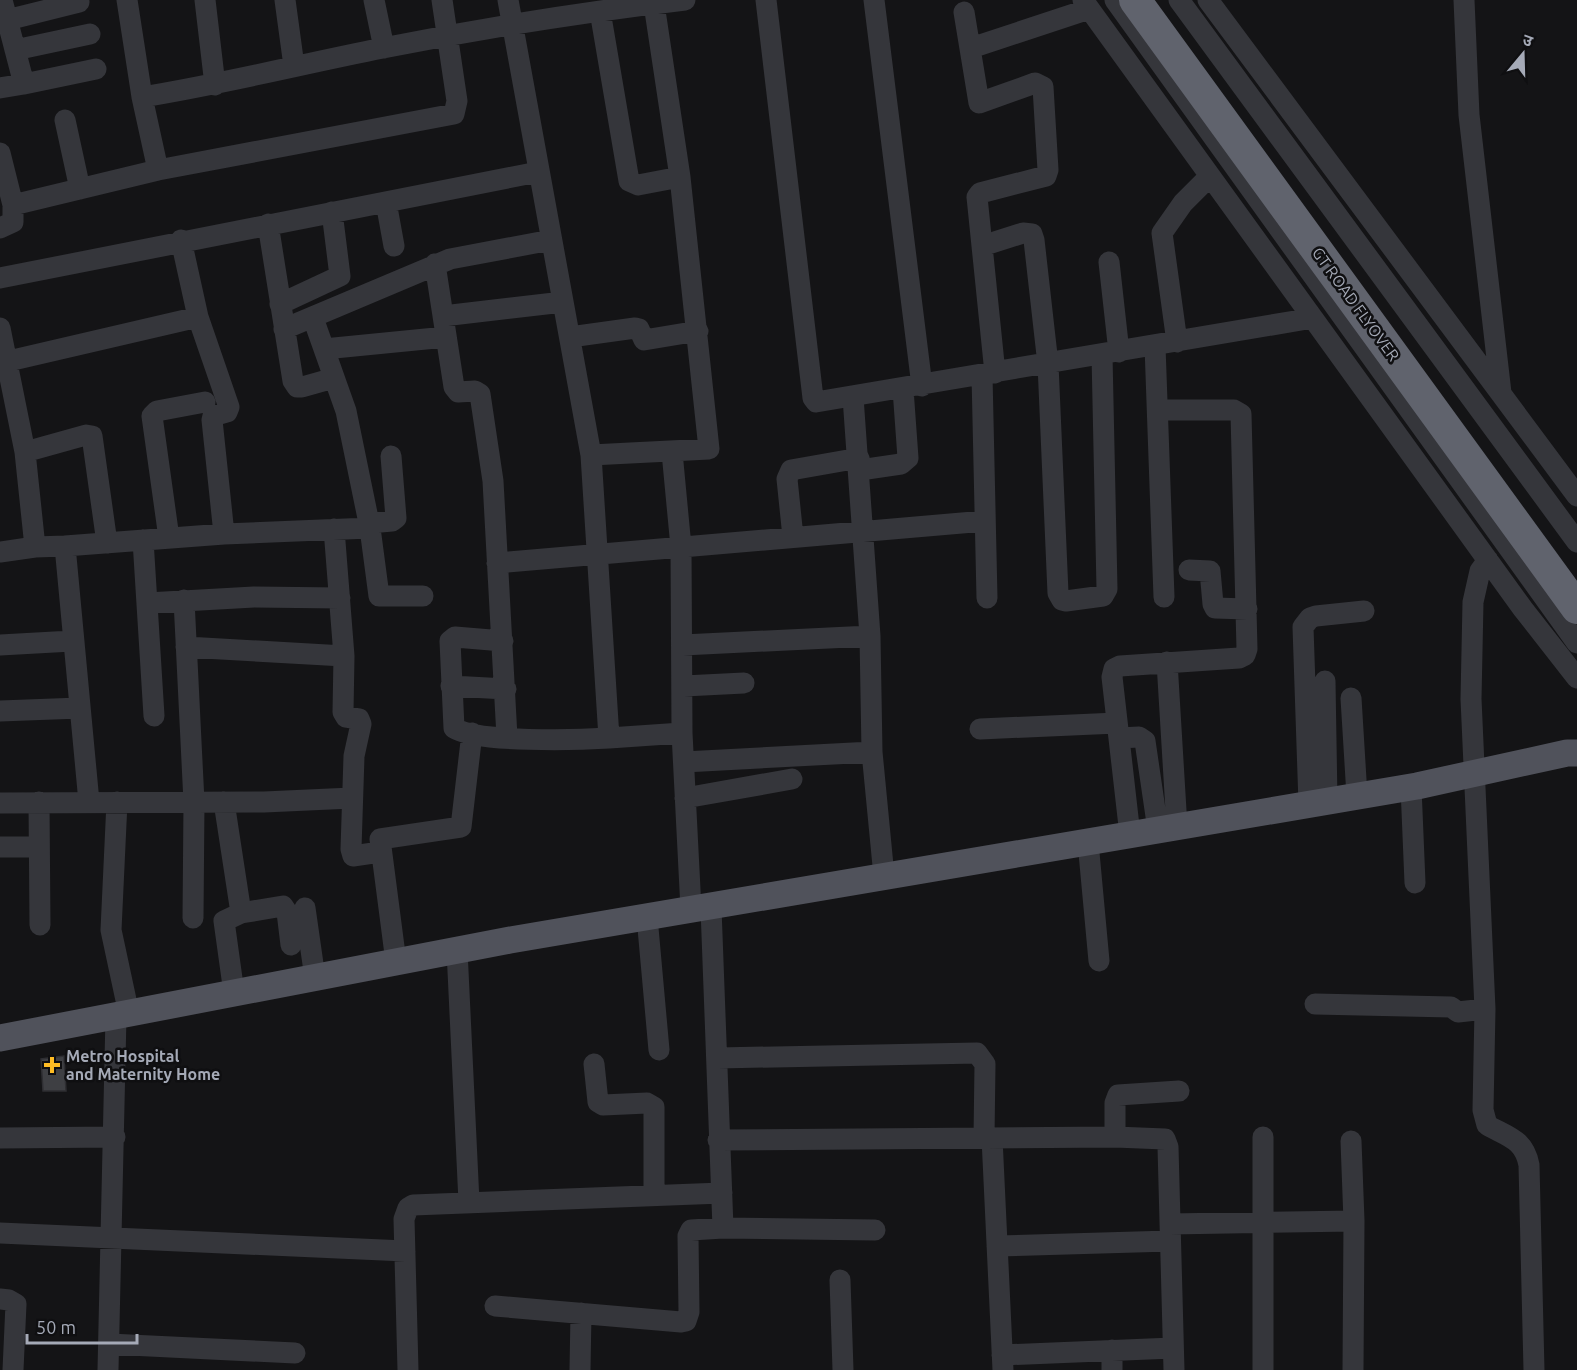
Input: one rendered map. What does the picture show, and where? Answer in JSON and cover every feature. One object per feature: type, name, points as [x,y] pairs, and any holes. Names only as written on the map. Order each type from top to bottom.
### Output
[{"type":"highway","name":"GT ROAD FLYOVER","points":[[1135,0],[1437,401],[1577,581]]},
{"type":"highway","name":"GT ROAD FLYOVER","points":[[1158,0],[1437,401],[1577,608]]},
{"type":"main road","points":[[0,1038],[457,950],[1411,787],[1574,750]]},
{"type":"street","points":[[127,0],[142,97],[158,171]]},
{"type":"street","points":[[205,0],[215,85]]},
{"type":"street","points":[[285,0],[294,66]]},
{"type":"street","points":[[374,0],[384,48]]},
{"type":"street","points":[[13,206],[158,171],[454,114],[457,105],[449,35],[442,0]]},
{"type":"street","points":[[508,0],[591,455],[609,738]]},
{"type":"street","points":[[142,97],[215,85],[294,66],[449,35],[514,25],[564,8],[600,11],[642,3],[685,0]]},
{"type":"street","points":[[766,0],[813,398],[820,402],[854,397],[1313,318]]},
{"type":"street","points":[[793,537],[787,479],[791,470],[860,464],[902,464],[908,458],[913,387],[874,0]]},
{"type":"street","points":[[1115,0],[1577,643]]},
{"type":"street","points":[[1179,0],[1577,542]]},
{"type":"street","points":[[1208,0],[1577,496]]},
{"type":"street","points":[[1464,0],[1469,116],[1501,393]]},
{"type":"street","points":[[24,84],[5,10],[79,2]]},
{"type":"street","points":[[591,455],[709,449],[680,177],[642,3]]},
{"type":"street","points":[[971,48],[1086,4],[1570,673],[1577,678]]},
{"type":"street","points":[[600,11],[629,181],[638,185],[680,177]]},
{"type":"street","points":[[964,12],[978,102],[981,105],[1035,83],[1041,84],[1048,170],[1044,178],[978,195],[988,374],[987,598]]},
{"type":"street","points":[[15,50],[90,34]]},
{"type":"street","points":[[0,88],[96,69]]},
{"type":"street","points":[[65,120],[80,189]]},
{"type":"street","points":[[0,153],[13,206],[13,222],[0,228]]},
{"type":"street","points":[[0,278],[181,240],[538,172]]},
{"type":"street","points":[[1178,342],[1162,233],[1189,196],[1210,176]]},
{"type":"street","points":[[386,202],[394,246]]},
{"type":"street","points":[[280,304],[340,276],[332,212]]},
{"type":"street","points":[[268,224],[293,381],[297,387],[302,387],[334,378]]},
{"type":"street","points":[[982,246],[1023,233],[1032,234],[1047,364],[1058,593],[1062,600],[1066,601],[1100,597],[1106,594],[1107,589],[1111,353],[1109,262]]},
{"type":"street","points":[[181,240],[198,317],[230,407],[228,411],[214,416],[212,420],[224,534]]},
{"type":"street","points":[[284,329],[435,264],[465,254],[551,240]]},
{"type":"street","points":[[435,264],[455,391],[475,391],[481,396],[494,481],[507,737]]},
{"type":"street","points":[[443,316],[563,302]]},
{"type":"street","points":[[3,362],[198,317]]},
{"type":"street","points":[[313,318],[346,411],[370,525],[379,596],[423,596]]},
{"type":"street","points":[[0,328],[3,362],[25,452],[34,547]]},
{"type":"street","points":[[570,337],[635,328],[639,329],[644,340],[698,331]]},
{"type":"street","points":[[324,349],[446,337]]},
{"type":"street","points":[[1155,346],[1164,597]]},
{"type":"street","points":[[854,397],[870,636],[873,752],[884,876]]},
{"type":"street","points":[[169,538],[152,416],[157,411],[205,402]]},
{"type":"street","points":[[1130,835],[1112,677],[1114,669],[1245,656],[1247,609],[1241,414],[1234,410],[1158,410]]},
{"type":"street","points":[[25,452],[87,435],[92,436],[107,543]]},
{"type":"street","points":[[672,452],[681,547],[684,686],[682,733],[685,798],[701,909],[718,1058],[718,1140],[723,1228]]},
{"type":"street","points":[[0,552],[34,547],[334,529],[392,520],[396,518],[391,456]]},
{"type":"street","points":[[497,563],[986,520]]},
{"type":"street","points":[[334,529],[344,656],[344,715],[359,719],[361,724],[354,756],[351,853],[357,857],[380,852]]},
{"type":"street","points":[[143,540],[154,716]]},
{"type":"street","points":[[65,546],[72,641],[89,802]]},
{"type":"street","points":[[1488,560],[1480,571],[1473,602],[1471,699],[1485,1009],[1484,1118],[1487,1125],[1519,1141],[1527,1152],[1534,1370]]},
{"type":"street","points":[[1189,570],[1210,571],[1215,608],[1247,609]]},
{"type":"street","points":[[147,603],[254,597],[340,598]]},
{"type":"street","points":[[184,600],[194,802],[193,918]]},
{"type":"street","points":[[1318,803],[1303,627],[1310,618],[1316,616],[1364,611]]},
{"type":"street","points":[[683,645],[870,636]]},
{"type":"street","points":[[503,641],[451,639],[454,728],[472,733],[507,737],[560,740],[682,733]]},
{"type":"street","points":[[0,645],[72,641]]},
{"type":"street","points":[[186,647],[344,656]]},
{"type":"street","points":[[1167,662],[1167,828]]},
{"type":"street","points":[[1318,803],[1324,681]]},
{"type":"street","points":[[684,686],[744,683]]},
{"type":"street","points":[[451,686],[506,689]]},
{"type":"street","points":[[1351,698],[1357,796]]},
{"type":"street","points":[[0,711],[80,708]]},
{"type":"street","points":[[980,729],[1118,731],[1139,737],[1145,741],[1167,828]]},
{"type":"street","points":[[396,962],[379,841],[382,837],[461,826],[464,820],[472,733]]},
{"type":"street","points":[[684,762],[873,752]]},
{"type":"street","points":[[685,798],[792,779]]},
{"type":"street","points":[[1411,787],[1415,883]]},
{"type":"street","points":[[0,803],[224,802],[352,798]]},
{"type":"street","points":[[39,802],[40,925]]},
{"type":"street","points":[[108,1370],[115,1137],[122,1015],[111,930],[117,802]]},
{"type":"street","points":[[224,802],[241,913]]},
{"type":"street","points":[[1088,842],[1099,961]]},
{"type":"street","points":[[0,847],[39,847]]},
{"type":"street","points":[[234,993],[224,921],[241,913],[283,906],[287,912],[291,945]]},
{"type":"street","points":[[305,908],[315,978]]},
{"type":"street","points":[[647,917],[659,1050]]},
{"type":"street","points":[[457,950],[469,1202]]},
{"type":"street","points":[[1315,1004],[1451,1007],[1458,1012],[1485,1009]]},
{"type":"street","points":[[718,1058],[977,1053],[985,1064],[1003,1362],[1112,1360],[1173,1348]]},
{"type":"street","points":[[594,1064],[598,1102],[603,1105],[647,1103],[654,1107],[654,1195]]},
{"type":"street","points":[[1115,1137],[1115,1103],[1118,1095],[1179,1091]]},
{"type":"street","points":[[0,1138],[115,1137]]},
{"type":"street","points":[[1263,1137],[1263,1370]]},
{"type":"street","points":[[718,1140],[1160,1138],[1167,1142],[1174,1370]]},
{"type":"street","points":[[1351,1141],[1354,1221],[1353,1370]]},
{"type":"street","points":[[408,1370],[404,1219],[408,1208],[413,1205],[722,1193]]},
{"type":"street","points":[[997,1246],[1264,1224],[1354,1221]]},
{"type":"street","points":[[495,1306],[686,1321],[689,1312],[689,1233],[693,1230],[723,1228],[875,1230]]},
{"type":"street","points":[[0,1233],[405,1251]]},
{"type":"street","points":[[840,1280],[843,1370]]},
{"type":"street","points":[[0,1299],[16,1304],[13,1370]]},
{"type":"street","points":[[580,1370],[581,1313]]},
{"type":"street","points":[[109,1344],[295,1353]]},
{"type":"building","points":[[64,1056],[66,1091],[43,1091],[41,1059]]},
{"type":"place","name":"Metro Hospital and Maternity Home","points":[[52,1065]]}]
